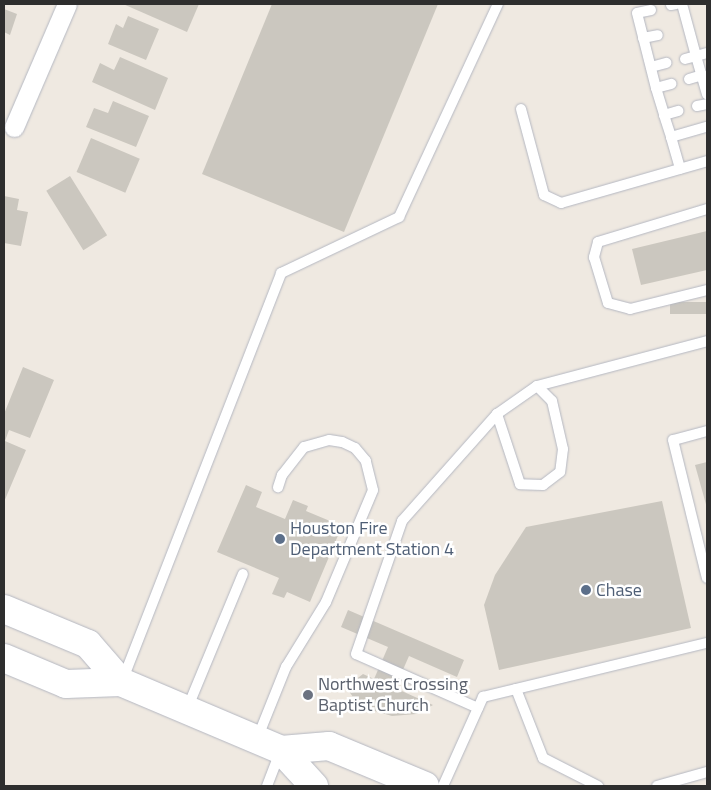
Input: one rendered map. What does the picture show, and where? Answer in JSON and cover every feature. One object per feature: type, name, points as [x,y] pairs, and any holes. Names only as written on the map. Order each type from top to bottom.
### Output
[{"type":"main road","points":[[4,609],[88,644],[121,682]]},
{"type":"main road","points":[[4,658],[66,684],[121,682],[269,745],[314,786]]},
{"type":"main road","points":[[269,745],[329,746],[425,786]]},
{"type":"street","points":[[14,127],[67,4]]},
{"type":"lane","points":[[121,682],[281,272],[399,217],[498,4]]},
{"type":"lane","points":[[682,4],[707,94]]},
{"type":"lane","points":[[651,10],[636,8],[656,88],[680,169]]},
{"type":"lane","points":[[677,30],[689,27]]},
{"type":"lane","points":[[643,38],[658,35]]},
{"type":"lane","points":[[685,58],[707,53]]},
{"type":"lane","points":[[651,67],[666,63]]},
{"type":"lane","points":[[689,79],[702,75]]},
{"type":"lane","points":[[656,88],[670,84]]},
{"type":"lane","points":[[697,106],[707,104]]},
{"type":"lane","points":[[521,109],[544,195],[561,203],[707,161]]},
{"type":"lane","points":[[664,115],[678,111]]},
{"type":"lane","points":[[671,137],[707,127]]},
{"type":"lane","points":[[707,209],[598,242],[594,256],[608,303],[630,309],[707,290]]},
{"type":"lane","points":[[478,708],[356,654],[402,521],[497,414],[537,386],[707,341]]},
{"type":"lane","points":[[497,414],[520,484],[543,485],[560,472],[563,450],[552,401],[537,386]]},
{"type":"lane","points":[[707,431],[673,440],[707,578]]},
{"type":"lane","points":[[267,786],[269,745],[286,667],[326,602],[373,490],[366,461],[355,448],[342,442],[329,440],[304,447],[282,475],[278,487]]},
{"type":"lane","points":[[186,710],[244,574]]},
{"type":"lane","points":[[443,786],[483,697],[707,643]]},
{"type":"lane","points":[[516,689],[543,758],[598,786]]},
{"type":"lane","points":[[657,786],[707,772]]},
{"type":"building","points":[[123,4],[199,4],[187,32]]},
{"type":"building","points":[[272,4],[438,4],[344,232],[202,174]]},
{"type":"building","points":[[4,9],[17,14],[10,35],[4,32]]},
{"type":"building","points":[[128,16],[159,29],[146,60],[108,44],[116,24],[123,28]]},
{"type":"building","points":[[120,57],[168,78],[155,110],[92,82],[100,63],[114,70]]},
{"type":"building","points":[[113,101],[149,116],[136,147],[86,127],[94,108],[108,113]]},
{"type":"building","points":[[91,138],[140,159],[125,193],[77,172]]},
{"type":"building","points":[[70,176],[107,235],[83,250],[46,191]]},
{"type":"building","points":[[4,196],[19,199],[17,210],[28,212],[21,246],[4,243]]},
{"type":"building","points":[[707,231],[707,270],[641,285],[632,249]]},
{"type":"building","points":[[670,302],[707,302],[707,314],[670,314]]},
{"type":"building","points":[[23,367],[54,380],[30,438],[9,430],[5,441],[26,450],[4,502],[4,414]]},
{"type":"building","points":[[707,462],[707,508],[695,465]]},
{"type":"building","name":"Houston Fire Department Station 4","points":[[246,485],[262,492],[256,507],[285,519],[293,500],[308,506],[306,511],[342,526],[310,602],[287,592],[284,598],[272,594],[279,578],[217,552]]},
{"type":"building","name":"Chase","points":[[662,501],[691,628],[499,670],[484,605],[495,575],[526,527]]},
{"type":"building","points":[[348,610],[464,660],[457,677],[409,656],[395,688],[433,705],[416,714],[392,716],[368,709],[353,697],[346,687],[363,674],[374,679],[388,647],[341,627]]},
{"type":"place","name":"Houston Fire Department Station 4","points":[[280,539]]},
{"type":"place","name":"Chase","points":[[586,590]]},
{"type":"place","name":"Northwest Crossing Baptist Church","points":[[308,695]]}]
